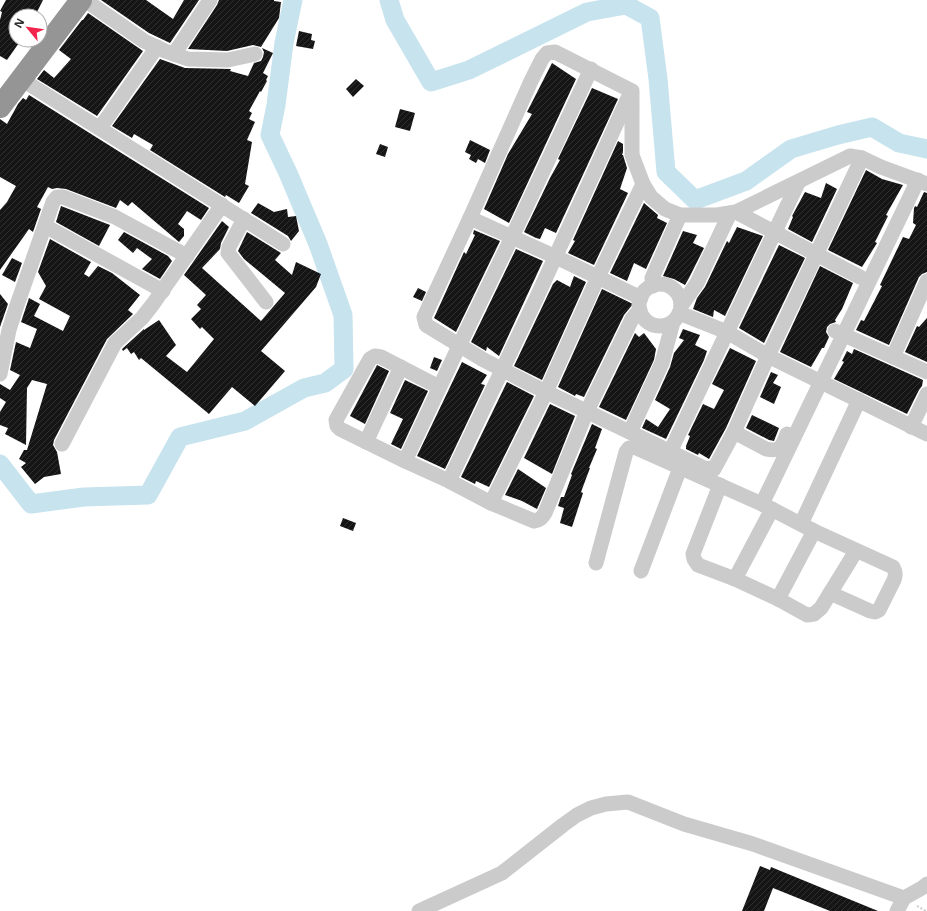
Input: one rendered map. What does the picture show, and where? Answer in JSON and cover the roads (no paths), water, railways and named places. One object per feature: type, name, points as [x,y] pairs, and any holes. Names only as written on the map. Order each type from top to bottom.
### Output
[{"type":"highway","points":[[48,20],[63,0]]},
{"type":"highway","points":[[0,107],[81,0]]},
{"type":"highway","points":[[0,85],[27,48]]},
{"type":"street","points":[[85,0],[144,40],[157,47],[188,59],[228,60],[255,54]]},
{"type":"street","points":[[174,54],[210,0]]},
{"type":"street","points":[[100,128],[157,47]]},
{"type":"street","points":[[632,91],[555,52],[547,52],[424,321],[428,327],[502,370],[704,468],[714,469],[734,432],[768,356],[862,158]]},
{"type":"street","points":[[405,461],[591,69]]},
{"type":"street","points":[[21,79],[283,244]]},
{"type":"street","points":[[632,91],[632,155],[643,184],[651,197],[665,208],[680,215],[717,215],[733,212],[798,183],[850,156],[862,158],[881,167],[918,180]]},
{"type":"street","points":[[449,481],[556,257],[632,91]]},
{"type":"street","points":[[839,332],[860,277],[918,180]]},
{"type":"street","points":[[734,432],[766,449],[775,450],[782,446],[918,180]]},
{"type":"street","points":[[670,452],[798,183]]},
{"type":"street","points":[[491,503],[546,392],[598,277],[643,184]]},
{"type":"street","points":[[0,374],[9,330],[16,308],[53,202],[57,198],[62,197],[115,217],[186,256]]},
{"type":"street","points":[[62,444],[115,343],[142,318],[163,291],[222,206]]},
{"type":"street","points":[[733,212],[775,232],[860,277]]},
{"type":"street","points":[[630,432],[662,363],[678,314],[697,283],[733,212]]},
{"type":"street","points":[[653,286],[652,278],[680,215]]},
{"type":"street","points":[[470,218],[598,277],[641,304],[646,320],[656,326],[662,326],[678,314]]},
{"type":"street","points":[[244,219],[228,247],[228,253],[266,302]]},
{"type":"street","points":[[45,226],[163,291]]},
{"type":"street","points":[[893,357],[927,281]]},
{"type":"street","points":[[439,387],[381,356],[375,356],[370,359],[336,420],[337,426],[366,442],[449,481],[491,503],[534,521],[542,518],[587,411],[632,319],[641,304],[644,293],[653,286],[665,285],[675,290],[679,295],[678,314]]},
{"type":"street","points":[[678,314],[727,332],[768,356],[927,434]]},
{"type":"street","points":[[839,332],[927,372]]},
{"type":"street","points":[[366,442],[401,367]]},
{"type":"street","points":[[735,579],[767,506],[816,379]]},
{"type":"street","points":[[911,427],[927,394]]},
{"type":"street","points":[[778,599],[859,400]]},
{"type":"street","points":[[596,563],[626,452],[629,448],[634,447],[767,506],[856,551],[893,567],[895,571],[896,575],[894,580],[879,610],[875,612],[830,593]]},
{"type":"street","points":[[733,447],[717,484],[693,554],[698,565],[735,579],[778,599],[807,615],[814,614],[821,608],[856,551]]},
{"type":"street","points":[[641,571],[680,468]]},
{"type":"street","points":[[419,911],[502,873],[577,815],[591,808],[620,802],[628,802],[684,824],[753,844],[900,904],[927,884]]},
{"type":"waterway","points":[[0,464],[31,504],[84,497],[148,495],[180,437],[245,421],[304,388],[325,383],[344,369],[343,315],[318,244],[270,135],[276,105],[284,43],[293,0]]},
{"type":"waterway","points":[[389,0],[395,20],[431,82],[469,70],[587,12],[626,5],[650,18],[658,79],[666,172],[695,200],[746,181],[791,149],[872,127],[899,143],[927,149]]}]
